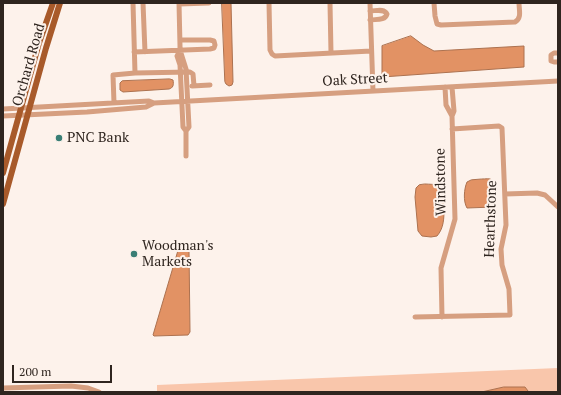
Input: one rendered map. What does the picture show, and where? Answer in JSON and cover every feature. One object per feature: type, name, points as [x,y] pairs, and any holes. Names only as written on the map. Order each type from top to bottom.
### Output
[{"type":"main road","name":"Orchard Road","points":[[3,173],[39,43],[53,3]]},
{"type":"main road","name":"Orchard Road","points":[[3,204],[60,3]]},
{"type":"street","points":[[133,3],[135,73]]},
{"type":"street","points":[[143,3],[145,52]]},
{"type":"street","points":[[187,92],[182,64],[177,56],[180,50],[179,4],[209,3]]},
{"type":"street","points":[[269,3],[270,50],[275,56],[371,51]]},
{"type":"street","points":[[330,3],[331,53]]},
{"type":"street","points":[[370,3],[373,91]]},
{"type":"street","points":[[434,3],[435,20],[437,24],[441,25],[515,22],[519,17],[519,3]]},
{"type":"street","points":[[370,11],[383,10],[387,14],[384,19],[370,20]]},
{"type":"street","points":[[134,52],[210,49],[214,48],[215,45],[214,41],[210,40],[180,40]]},
{"type":"street","points":[[558,53],[551,55],[551,58],[552,61],[558,62]]},
{"type":"street","points":[[114,103],[113,72],[190,72],[193,74],[194,86]]},
{"type":"street","points":[[183,72],[183,127],[186,131],[186,156]]},
{"type":"street","name":"Oak Street","points":[[3,109],[114,103],[154,103],[558,81]]},
{"type":"street","points":[[184,101],[188,88],[210,85]]},
{"type":"street","name":"Windstone","points":[[445,87],[446,105],[452,116]]},
{"type":"street","name":"Windstone","points":[[442,317],[441,268],[455,219],[452,129],[452,116],[454,111],[452,87]]},
{"type":"street","name":"Oak Street","points":[[3,116],[87,112],[146,107],[154,103]]},
{"type":"street","name":"Hearthstone","points":[[442,317],[510,316],[509,289],[502,265],[501,249],[506,225],[502,128],[499,126],[452,129]]},
{"type":"street","points":[[505,194],[537,193],[545,195],[558,207]]},
{"type":"street","points":[[415,317],[442,317]]},
{"type":"street","points":[[3,388],[71,386],[82,387],[99,392]]},
{"type":"shaded area","points":[[222,3],[231,3],[233,82],[232,85],[229,86],[225,82]]},
{"type":"shaded area","points":[[411,36],[434,51],[524,46],[524,67],[382,77],[382,46]]},
{"type":"shaded area","points":[[173,80],[173,85],[169,89],[123,92],[120,90],[120,83],[122,81]]},
{"type":"shaded area","points":[[490,179],[494,182],[494,207],[467,208],[464,195],[467,182]]},
{"type":"shaded area","points":[[419,185],[440,185],[444,189],[444,204],[447,206],[444,208],[444,219],[437,236],[422,236],[418,231],[415,197],[416,188]]},
{"type":"shaded area","points":[[182,245],[186,246],[189,250],[190,332],[188,335],[154,336],[153,335],[179,247]]},
{"type":"shaded area","points":[[558,368],[558,392],[157,392],[157,385]]},
{"type":"shaded area","points":[[504,387],[525,387],[528,391],[482,392]]},
{"type":"place","name":"PNC Bank","points":[[59,138]]},
{"type":"place","name":"Woodman's Markets","points":[[134,254]]}]
